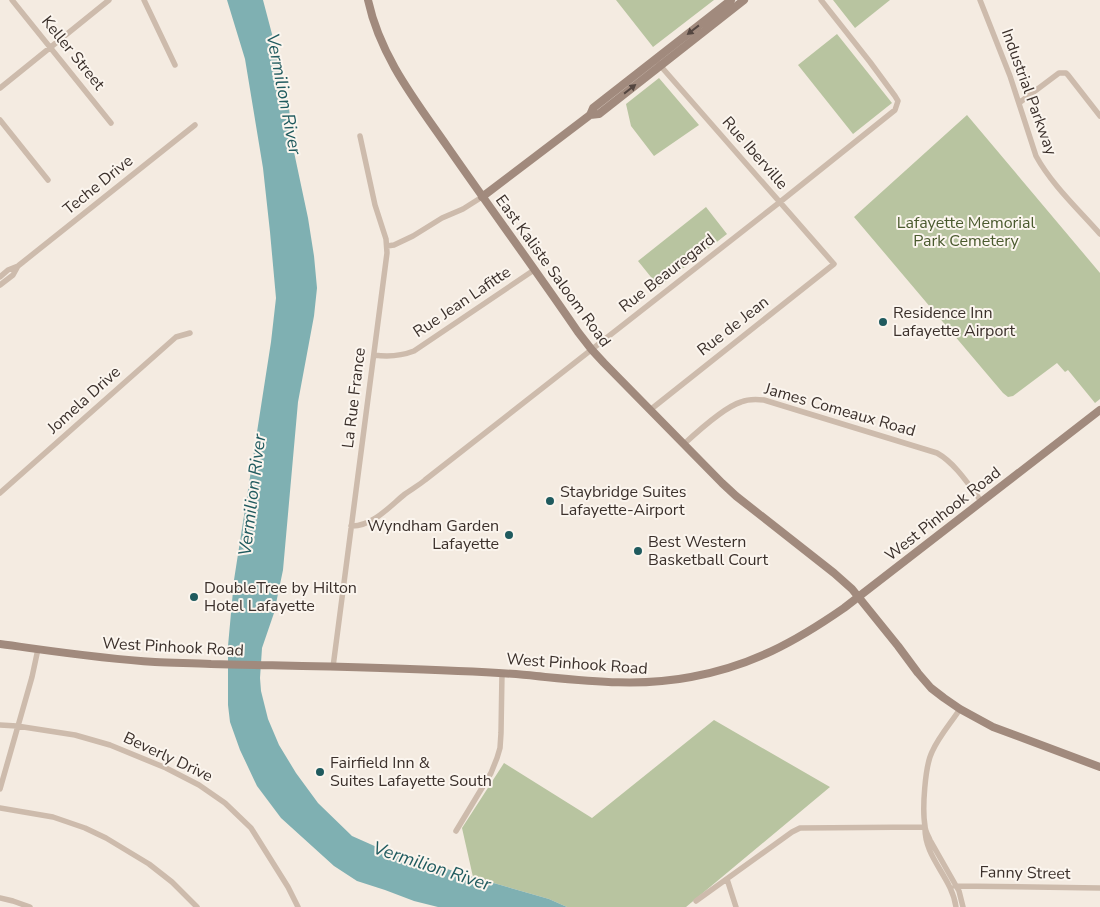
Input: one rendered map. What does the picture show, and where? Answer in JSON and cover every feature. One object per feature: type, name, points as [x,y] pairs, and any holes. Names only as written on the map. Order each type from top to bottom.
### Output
[{"type":"main road","name":"East Kaliste Saloom Road","points":[[368,0],[381,40],[396,71],[482,197],[592,350],[736,496],[834,572],[859,597],[924,680],[944,698],[983,722],[1100,767]]},
{"type":"main road","points":[[482,197],[590,115],[593,108],[731,0]]},
{"type":"main road","points":[[590,115],[599,114],[744,0]]},
{"type":"main road","name":"West Pinhook Road","points":[[0,644],[155,662],[502,673],[623,682],[656,682],[695,677],[742,664],[762,656],[812,630],[859,597],[1100,410]]},
{"type":"street","name":"Keller Street","points":[[12,0],[112,123]]},
{"type":"street","points":[[0,88],[110,0]]},
{"type":"street","points":[[144,0],[175,66]]},
{"type":"street","name":"Rue Beauregard","points":[[351,526],[362,525],[373,520],[893,112],[898,105],[895,96],[821,0]]},
{"type":"street","name":"Industrial Parkway","points":[[980,0],[1001,51],[1034,151],[1053,181],[1100,234]]},
{"type":"street","name":"Rue Iberville","points":[[655,59],[834,264]]},
{"type":"street","points":[[1019,103],[1059,73],[1066,73],[1100,116]]},
{"type":"street","points":[[0,120],[48,180]]},
{"type":"street","name":"Teche Drive","points":[[0,277],[8,270],[18,266],[195,124]]},
{"type":"street","name":"La Rue France","points":[[333,667],[387,246],[375,205],[360,136]]},
{"type":"street","points":[[387,246],[394,245],[413,236],[482,197]]},
{"type":"street","name":"Rue de Jean","points":[[650,410],[834,264]]},
{"type":"street","name":"Teche Drive","points":[[0,285],[13,275],[18,266]]},
{"type":"street","name":"Rue Jean Lafitte","points":[[374,355],[395,356],[414,351],[534,270]]},
{"type":"street","name":"Jomela Drive","points":[[0,493],[176,337],[190,333]]},
{"type":"street","name":"James Comeaux Road","points":[[684,444],[694,434],[734,405],[752,400],[764,400],[937,453],[951,464],[981,501]]},
{"type":"street","points":[[0,789],[38,649]]},
{"type":"street","points":[[456,831],[495,766],[500,748],[502,673]]},
{"type":"street","points":[[960,709],[936,743],[929,757],[924,812],[925,827],[932,845],[962,900],[963,907]]},
{"type":"street","name":"Beverly Drive","points":[[0,725],[75,735],[110,745],[166,768],[214,794],[251,828],[288,887],[298,907]]},
{"type":"street","points":[[0,808],[53,817],[85,828],[106,838],[149,864],[172,882],[197,907]]},
{"type":"street","points":[[696,901],[800,828],[925,827]]},
{"type":"street","points":[[727,878],[736,907]]},
{"type":"street","points":[[953,886],[956,907]]},
{"type":"street","name":"Fanny Street","points":[[953,886],[1100,888]]},
{"type":"street","points":[[0,898],[30,907]]},
{"type":"green space","points":[[616,0],[714,0],[653,47]]},
{"type":"green space","points":[[833,0],[890,0],[855,28]]},
{"type":"green space","points":[[837,34],[892,103],[853,134],[798,65]]},
{"type":"green space","points":[[659,78],[699,125],[654,156],[631,126],[626,104]]},
{"type":"green space","name":"Lafayette Memorial Park Cemetery","points":[[967,115],[1100,273],[1100,399],[1095,403],[1068,370],[1065,372],[1057,363],[1013,396],[1008,397],[854,217]]},
{"type":"green space","points":[[706,207],[727,234],[659,287],[638,261]]},
{"type":"green space","points":[[714,720],[830,787],[686,907],[567,907],[549,899],[473,877],[462,828],[504,763],[592,818]]},
{"type":"water","name":"Vermilion River","points":[[227,0],[263,0],[287,91],[294,152],[308,218],[317,288],[314,316],[298,402],[283,570],[274,613],[262,648],[261,691],[268,719],[279,745],[296,773],[318,803],[352,836],[379,848],[549,899],[567,907],[438,907],[414,901],[357,881],[334,866],[281,818],[257,786],[240,750],[230,722],[228,705],[228,646],[234,580],[271,342],[276,298],[263,168],[245,59]]},
{"type":"place","name":"Residence Inn Lafayette Airport","points":[[883,322]]},
{"type":"place","name":"Staybridge Suites Lafayette-Airport","points":[[550,501]]},
{"type":"place","name":"Wyndham Garden Lafayette","points":[[509,535]]},
{"type":"place","name":"Best Western Basketball Court","points":[[638,551]]},
{"type":"place","name":"DoubleTree by Hilton Hotel Lafayette","points":[[194,597]]},
{"type":"place","name":"Fairfield Inn & Suites Lafayette South","points":[[320,772]]}]
